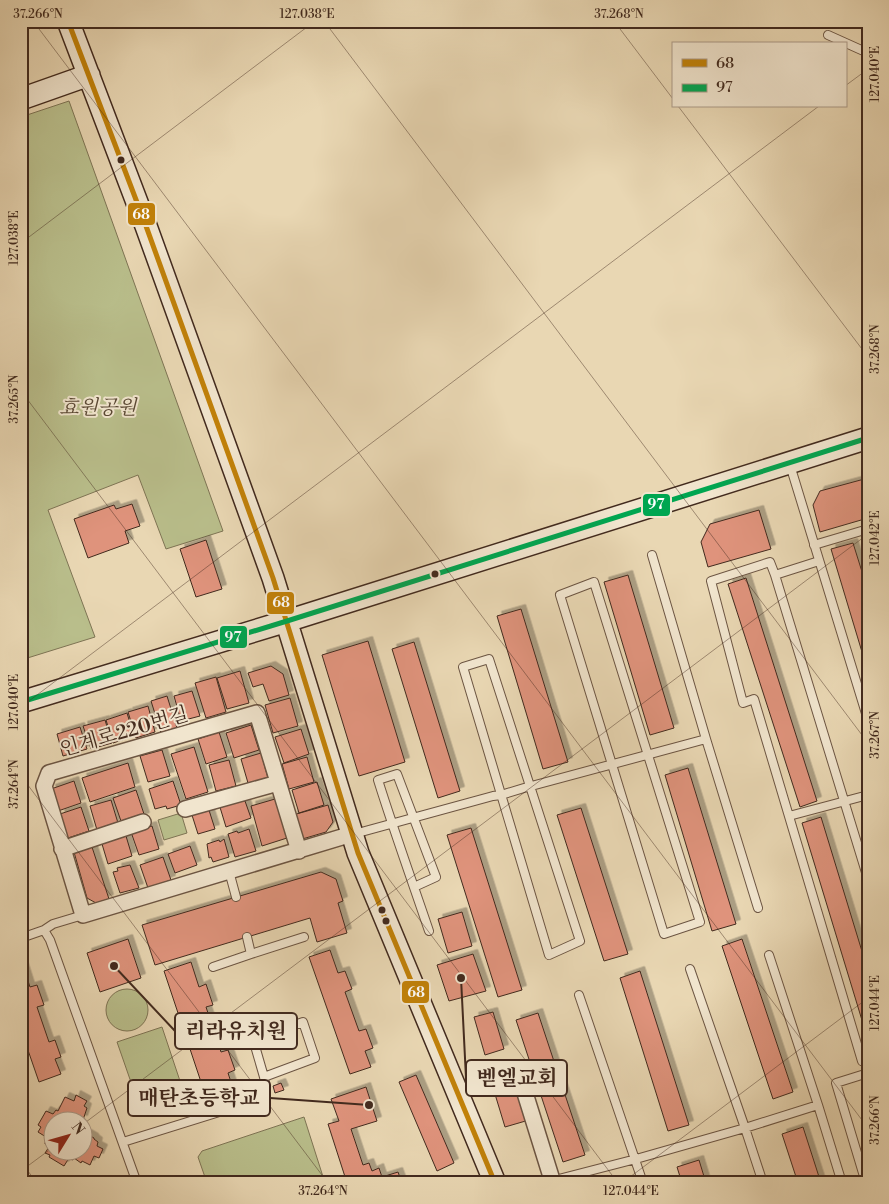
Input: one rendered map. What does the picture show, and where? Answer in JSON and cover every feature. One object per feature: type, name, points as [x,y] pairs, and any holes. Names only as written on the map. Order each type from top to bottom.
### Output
[{"type":"street","points":[[68,21],[146,226],[274,578],[358,853],[495,1183]]},
{"type":"street","points":[[21,99],[89,75]]},
{"type":"street","points":[[21,702],[287,621],[868,438]]},
{"type":"street","name":"인계로220번길","points":[[83,915],[44,786],[49,773],[257,713],[299,851]]},
{"type":"street","points":[[185,809],[278,782]]},
{"type":"street","points":[[62,848],[143,822]]},
{"type":"street","points":[[83,915],[352,834]]},
{"type":"street","points":[[520,1077],[549,1182]]},
{"type":"lane","points":[[828,35],[844,42]]},
{"type":"lane","points":[[846,43],[868,53]]},
{"type":"lane","points":[[790,463],[868,720]]},
{"type":"lane","points":[[814,545],[868,529]]},
{"type":"lane","points":[[652,555],[758,908]]},
{"type":"lane","points":[[775,575],[819,561]]},
{"type":"lane","points":[[868,879],[770,562],[711,580],[743,703],[754,698],[862,1061],[868,1059]]},
{"type":"lane","points":[[594,582],[700,922],[664,934],[612,764],[560,595],[594,582]]},
{"type":"lane","points":[[489,659],[530,786],[580,941],[549,955],[463,667],[489,659]]},
{"type":"lane","points":[[352,834],[706,739]]},
{"type":"lane","points":[[414,886],[436,877],[397,774],[378,780],[429,932]]},
{"type":"lane","points":[[789,816],[868,795]]},
{"type":"lane","points":[[229,871],[236,897]]},
{"type":"lane","points":[[21,938],[44,930],[53,924],[83,915]]},
{"type":"lane","points":[[44,930],[50,940],[137,1183]]},
{"type":"lane","points":[[247,937],[251,954]]},
{"type":"lane","points":[[213,967],[304,937]]},
{"type":"lane","points":[[769,955],[842,1183]]},
{"type":"lane","points":[[690,969],[763,1183]]},
{"type":"lane","points":[[580,995],[643,1183]]},
{"type":"lane","points":[[123,1142],[258,1100],[266,1090],[253,1039],[303,1022],[315,1058],[264,1077]]},
{"type":"lane","points":[[866,1183],[836,1083],[868,1073]]},
{"type":"lane","points":[[549,1182],[745,1128],[818,1105]]},
{"type":"green space","name":"효원공원","points":[[69,101],[223,531],[166,549],[138,475],[48,510],[95,637],[21,660],[21,117]]},
{"type":"green space","points":[[181,813],[187,833],[164,840],[158,820]]},
{"type":"green space","points":[[127,989],[142,995],[148,1010],[142,1025],[127,1031],[112,1025],[106,1010],[112,995]]},
{"type":"green space","points":[[162,1027],[185,1096],[141,1111],[117,1042]]},
{"type":"green space","points":[[304,1117],[325,1183],[207,1183],[198,1157],[202,1151]]},
{"type":"building","points":[[868,478],[868,518],[820,532],[813,505],[820,491]]},
{"type":"building","points":[[132,504],[140,526],[125,531],[129,543],[88,558],[74,519],[114,505],[116,509]]},
{"type":"building","points":[[759,510],[771,549],[708,567],[701,542],[710,524]]},
{"type":"building","points":[[206,540],[222,589],[196,597],[180,549]]},
{"type":"building","points":[[853,543],[868,591],[868,672],[831,549]]},
{"type":"building","points":[[628,575],[674,728],[650,735],[604,582]]},
{"type":"building","points":[[746,578],[817,801],[800,807],[728,584]]},
{"type":"building","points":[[521,609],[568,762],[543,769],[497,616]]},
{"type":"building","points":[[368,641],[405,762],[359,776],[322,655]]},
{"type":"building","points":[[414,642],[460,791],[438,798],[392,649]]},
{"type":"building","points":[[271,666],[283,674],[289,695],[269,701],[263,684],[253,687],[248,673]]},
{"type":"building","points":[[240,671],[249,703],[227,709],[217,678]]},
{"type":"building","points":[[216,677],[226,712],[206,718],[195,683]]},
{"type":"building","points":[[192,691],[200,716],[181,721],[174,696]]},
{"type":"building","points":[[167,696],[177,728],[161,733],[151,701]]},
{"type":"building","points":[[290,698],[298,726],[273,733],[265,705]]},
{"type":"building","points":[[148,706],[155,732],[136,738],[128,712]]},
{"type":"building","points":[[127,713],[134,736],[113,743],[106,720]]},
{"type":"building","points":[[105,720],[112,743],[91,749],[83,726]]},
{"type":"building","points":[[251,725],[259,750],[234,758],[226,733]]},
{"type":"building","points":[[80,727],[87,749],[63,756],[57,734]]},
{"type":"building","points":[[301,729],[309,754],[284,763],[275,737]]},
{"type":"building","points":[[219,732],[227,757],[206,764],[198,739]]},
{"type":"building","points":[[194,747],[208,792],[186,799],[171,754]]},
{"type":"building","points":[[162,750],[170,776],[148,782],[140,756]]},
{"type":"building","points":[[261,753],[268,778],[248,783],[241,759]]},
{"type":"building","points":[[307,757],[314,782],[289,789],[282,764]]},
{"type":"building","points":[[229,760],[236,786],[216,791],[209,765]]},
{"type":"building","points":[[128,763],[135,787],[90,802],[82,778]]},
{"type":"building","points":[[688,768],[736,924],[712,931],[665,775]]},
{"type":"building","points":[[74,781],[81,803],[58,811],[51,789]]},
{"type":"building","points":[[173,781],[181,805],[167,809],[166,806],[155,809],[149,789]]},
{"type":"building","points":[[317,782],[324,805],[299,813],[292,790]]},
{"type":"building","points":[[136,790],[145,817],[122,824],[113,798]]},
{"type":"building","points":[[234,799],[245,801],[251,818],[226,827],[219,804]]},
{"type":"building","points":[[275,799],[287,838],[262,846],[251,806]]},
{"type":"building","points":[[111,800],[118,823],[97,830],[90,806]]},
{"type":"building","points":[[328,805],[333,822],[326,832],[299,840],[293,815]]},
{"type":"building","points":[[81,807],[89,831],[68,838],[60,814]]},
{"type":"building","points":[[208,807],[215,829],[198,834],[191,812]]},
{"type":"building","points":[[581,808],[628,954],[604,961],[557,815]]},
{"type":"building","points":[[821,817],[868,971],[868,1040],[802,823]]},
{"type":"building","points":[[152,826],[159,849],[139,855],[131,832]]},
{"type":"building","points":[[471,828],[522,990],[498,997],[447,835]]},
{"type":"building","points":[[249,829],[256,851],[235,857],[228,834]]},
{"type":"building","points":[[126,836],[132,856],[108,864],[102,844]]},
{"type":"building","points":[[224,839],[229,857],[213,862],[211,857],[209,858],[207,844],[219,840],[220,842]]},
{"type":"building","points":[[190,846],[197,865],[175,873],[168,854]]},
{"type":"building","points":[[92,847],[109,899],[96,903],[87,898],[74,852]]},
{"type":"building","points":[[163,857],[171,880],[148,888],[140,865]]},
{"type":"building","points":[[130,865],[139,888],[120,893],[113,872],[118,871],[117,868]]},
{"type":"building","points":[[321,872],[336,879],[343,901],[338,903],[347,933],[317,942],[310,918],[155,965],[142,925]]},
{"type":"building","points":[[462,912],[472,946],[448,953],[438,919]]},
{"type":"building","points":[[128,939],[141,978],[100,992],[87,953]]},
{"type":"building","points":[[742,939],[793,1092],[773,1099],[722,946]]},
{"type":"building","points":[[330,950],[338,973],[345,971],[352,989],[345,992],[359,1031],[366,1029],[373,1048],[365,1051],[371,1067],[350,1074],[309,957]]},
{"type":"building","points":[[473,954],[486,991],[449,1001],[437,965]]},
{"type":"building","points":[[191,962],[199,987],[206,984],[213,1005],[206,1007],[221,1052],[228,1050],[235,1070],[228,1073],[234,1091],[207,1100],[164,971]]},
{"type":"building","points":[[23,965],[30,987],[37,985],[44,1005],[37,1007],[49,1042],[55,1040],[61,1057],[55,1059],[61,1074],[39,1082],[21,1030],[21,966]]},
{"type":"building","points":[[640,971],[689,1125],[668,1131],[620,978]]},
{"type":"building","points":[[493,1012],[504,1049],[485,1055],[474,1017]]},
{"type":"building","points":[[538,1013],[585,1155],[563,1162],[516,1020]]},
{"type":"building","points":[[513,1074],[529,1120],[505,1127],[491,1081]]},
{"type":"building","points":[[416,1075],[454,1163],[437,1171],[399,1082]]},
{"type":"building","points":[[281,1083],[284,1090],[275,1093],[273,1086]]},
{"type":"building","points":[[366,1087],[377,1121],[351,1129],[363,1165],[369,1163],[372,1171],[379,1168],[382,1177],[398,1172],[402,1183],[347,1183],[328,1124],[339,1121],[331,1099]]},
{"type":"building","points":[[76,1095],[87,1101],[84,1106],[87,1108],[86,1112],[54,1112],[56,1110],[58,1111],[65,1097],[74,1101]]},
{"type":"building","points":[[42,1118],[42,1134],[38,1132],[41,1127],[38,1125]]},
{"type":"building","points":[[803,1127],[821,1183],[798,1183],[782,1134]]},
{"type":"building","points":[[92,1137],[98,1142],[97,1146],[103,1149],[99,1158],[94,1156],[92,1160]]},
{"type":"building","points":[[699,1160],[706,1183],[682,1183],[677,1167]]},
{"type":"building","points":[[57,1162],[66,1162],[64,1166]]},
{"type":"transit line","name":"68","points":[[68,21],[146,226],[273,578],[358,853],[495,1183]]},
{"type":"transit line","name":"97","points":[[21,702],[287,621],[868,438]]},
{"type":"place","name":"리라유치원","points":[[114,966]]},
{"type":"place","name":"벧엘교회","points":[[461,978]]},
{"type":"place","name":"매탄초등학교","points":[[369,1105]]}]
